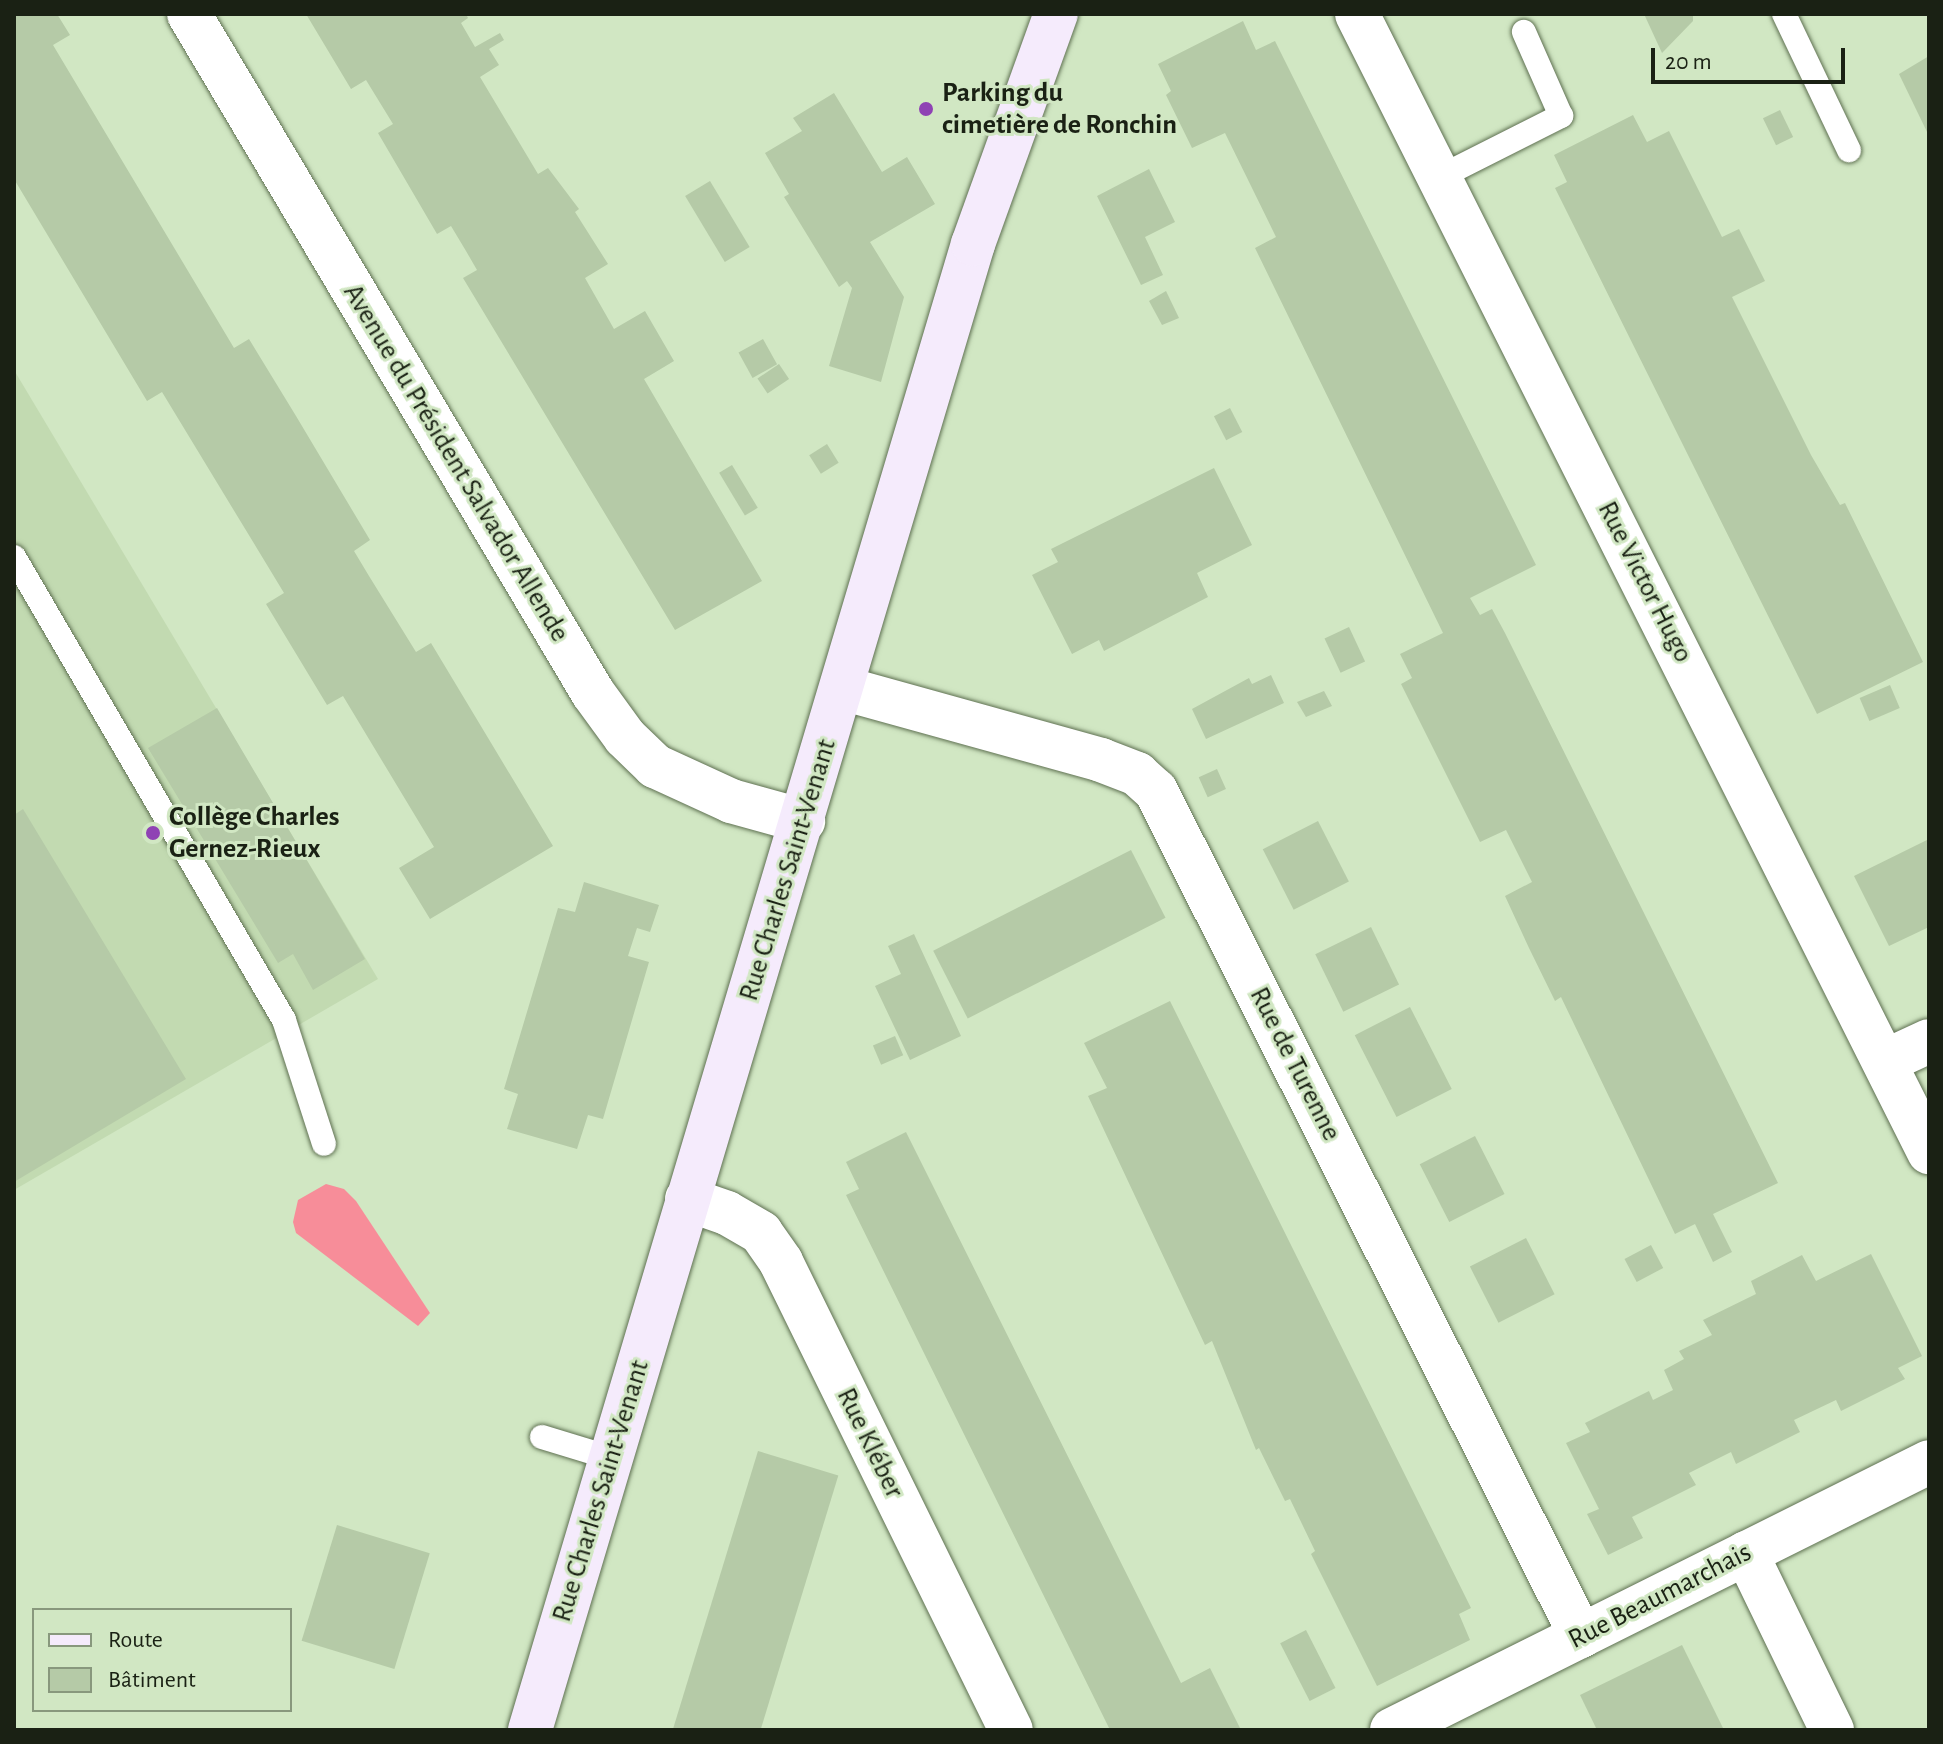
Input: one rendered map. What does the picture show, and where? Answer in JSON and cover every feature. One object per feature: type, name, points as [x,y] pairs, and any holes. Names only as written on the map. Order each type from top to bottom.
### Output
[{"type":"street","name":"Avenue du Président Salvador Allende","points":[[189,14],[593,693],[625,737],[655,766],[731,801],[803,821]]},
{"type":"street","name":"Rue Charles Saint-Venant","points":[[530,1730],[973,244],[1056,14]]},
{"type":"street","name":"Rue Victor Hugo","points":[[1357,14],[1886,1061],[1929,1152]]},
{"type":"street","name":"Rue de Turenne","points":[[842,688],[1101,760],[1137,774],[1156,791],[1581,1636]]},
{"type":"street","points":[[1886,1061],[1929,1041]]},
{"type":"street","name":"Rue Kléber","points":[[687,1199],[727,1213],[761,1233],[781,1262],[1011,1730]]},
{"type":"street","name":"Rue Beaumarchais","points":[[1392,1730],[1929,1462]]},
{"type":"street","points":[[1746,1553],[1832,1730]]},
{"type":"lane","points":[[1784,14],[1849,150]]},
{"type":"lane","points":[[1440,177],[1561,116],[1524,32]]},
{"type":"lane","points":[[14,557],[284,1020],[324,1144]]},
{"type":"lane","points":[[542,1437],[611,1458]]},
{"type":"shaded area","name":"Collège Charles Gernez-Rieux","points":[[14,370],[378,979],[14,1190]]},
{"type":"shaded area","points":[[326,1184],[344,1189],[356,1201],[430,1313],[418,1326],[296,1233],[293,1222],[298,1200]]},
{"type":"building","points":[[14,14],[57,14],[70,35],[53,45],[234,348],[249,339],[370,540],[354,551],[416,652],[431,643],[553,846],[430,919],[399,868],[434,847],[343,696],[327,705],[266,604],[284,593],[162,392],[147,401],[14,179]]},
{"type":"building","points":[[306,14],[466,14],[468,18],[461,23],[475,47],[500,33],[504,40],[489,49],[499,65],[480,77],[538,174],[548,168],[579,209],[575,212],[608,264],[585,278],[614,329],[645,311],[674,361],[644,379],[762,581],[675,630],[463,278],[477,270],[466,251],[451,226],[437,234],[378,133],[393,124],[366,80],[351,89]]},
{"type":"building","points":[[1644,14],[1693,14],[1693,21],[1662,53]]},
{"type":"building","points":[[1243,21],[1256,50],[1275,41],[1536,565],[1470,598],[1480,615],[1492,609],[1505,633],[1778,1183],[1713,1214],[1732,1252],[1713,1262],[1695,1224],[1675,1234],[1561,997],[1555,1001],[1529,948],[1505,896],[1532,882],[1506,830],[1480,842],[1401,684],[1412,678],[1400,654],[1443,633],[1255,248],[1276,237],[1225,133],[1192,148],[1166,95],[1171,91],[1158,64]]},
{"type":"building","points":[[1929,56],[1929,136],[1899,74]]},
{"type":"building","points":[[834,93],[882,172],[907,157],[935,204],[870,242],[904,297],[881,382],[829,366],[852,288],[847,281],[839,287],[784,197],[789,194],[765,153],[802,131],[793,118]]},
{"type":"building","points":[[1780,110],[1793,137],[1776,145],[1763,118]]},
{"type":"building","points":[[1633,115],[1647,142],[1669,131],[1722,237],[1739,229],[1765,281],[1732,297],[1811,455],[1840,505],[1845,503],[1923,662],[1817,714],[1555,188],[1567,182],[1554,155]]},
{"type":"building","points":[[1149,169],[1175,222],[1145,237],[1163,275],[1141,285],[1097,196]]},
{"type":"building","points":[[710,181],[750,247],[725,262],[685,196]]},
{"type":"building","points":[[1166,291],[1179,318],[1162,325],[1149,301]]},
{"type":"building","points":[[763,339],[777,364],[753,378],[739,353]]},
{"type":"building","points":[[779,364],[789,379],[768,393],[757,379]]},
{"type":"building","points":[[1230,408],[1242,432],[1226,440],[1214,416]]},
{"type":"building","points":[[827,444],[839,463],[821,474],[809,455]]},
{"type":"building","points":[[732,465],[758,508],[745,516],[719,473]]},
{"type":"building","points":[[1214,468],[1252,545],[1197,573],[1208,597],[1104,651],[1099,640],[1072,654],[1032,575],[1058,562],[1051,549]]},
{"type":"building","points":[[1349,627],[1365,661],[1341,673],[1325,638]]},
{"type":"building","points":[[1271,675],[1284,703],[1206,739],[1192,709],[1249,678],[1252,684]]},
{"type":"building","points":[[1890,685],[1900,708],[1869,721],[1860,698]]},
{"type":"building","points":[[1324,691],[1332,706],[1306,717],[1297,702]]},
{"type":"building","points":[[217,708],[365,959],[313,990],[293,954],[278,963],[148,748]]},
{"type":"building","points":[[1217,769],[1226,789],[1208,797],[1199,777]]},
{"type":"building","points":[[23,809],[186,1079],[14,1182],[14,815]]},
{"type":"building","points":[[1318,821],[1349,882],[1294,910],[1263,849]]},
{"type":"building","points":[[1929,839],[1929,927],[1889,946],[1854,876]]},
{"type":"building","points":[[1131,850],[1166,918],[968,1019],[933,951]]},
{"type":"building","points":[[584,882],[659,905],[650,932],[637,928],[628,956],[649,962],[603,1119],[588,1115],[577,1149],[507,1129],[518,1094],[504,1089],[558,908],[575,912]]},
{"type":"building","points":[[1371,927],[1399,985],[1343,1012],[1315,954]]},
{"type":"building","points":[[914,934],[961,1036],[910,1060],[875,986],[901,974],[888,946]]},
{"type":"building","points":[[1170,1001],[1471,1608],[1459,1614],[1470,1640],[1377,1686],[1311,1554],[1315,1551],[1290,1499],[1285,1501],[1259,1448],[1256,1450],[1212,1341],[1205,1345],[1088,1096],[1107,1088],[1084,1043]]},
{"type":"building","points":[[1410,1007],[1452,1089],[1397,1117],[1355,1035]]},
{"type":"building","points":[[895,1036],[903,1055],[881,1065],[873,1045]]},
{"type":"building","points":[[906,1132],[1181,1683],[1210,1668],[1241,1730],[1110,1730],[846,1195],[859,1189],[846,1162]]},
{"type":"building","points":[[1475,1136],[1505,1194],[1449,1222],[1420,1164]]},
{"type":"building","points":[[1526,1238],[1555,1294],[1498,1323],[1470,1267]]},
{"type":"building","points":[[1651,1245],[1663,1268],[1637,1282],[1625,1259]]},
{"type":"building","points":[[1871,1254],[1922,1356],[1898,1368],[1905,1379],[1841,1411],[1836,1400],[1794,1420],[1800,1432],[1736,1464],[1731,1452],[1689,1473],[1696,1485],[1632,1517],[1643,1538],[1608,1555],[1587,1514],[1599,1509],[1566,1443],[1590,1432],[1585,1423],[1649,1391],[1653,1400],[1673,1390],[1664,1370],[1684,1359],[1679,1351],[1712,1335],[1703,1320],[1756,1294],[1751,1281],[1802,1255],[1816,1281]]},
{"type":"building","points":[[758,1451],[838,1476],[761,1730],[673,1730]]},
{"type":"building","points":[[337,1525],[430,1553],[394,1669],[302,1641]]},
{"type":"building","points":[[1306,1630],[1336,1688],[1310,1701],[1280,1643]]},
{"type":"building","points":[[1682,1645],[1724,1730],[1597,1730],[1580,1695]]},
{"type":"place","name":"Parking du cimetière de Ronchin","points":[[926,109]]},
{"type":"place","name":"Collège Charles Gernez-Rieux","points":[[153,833]]}]
